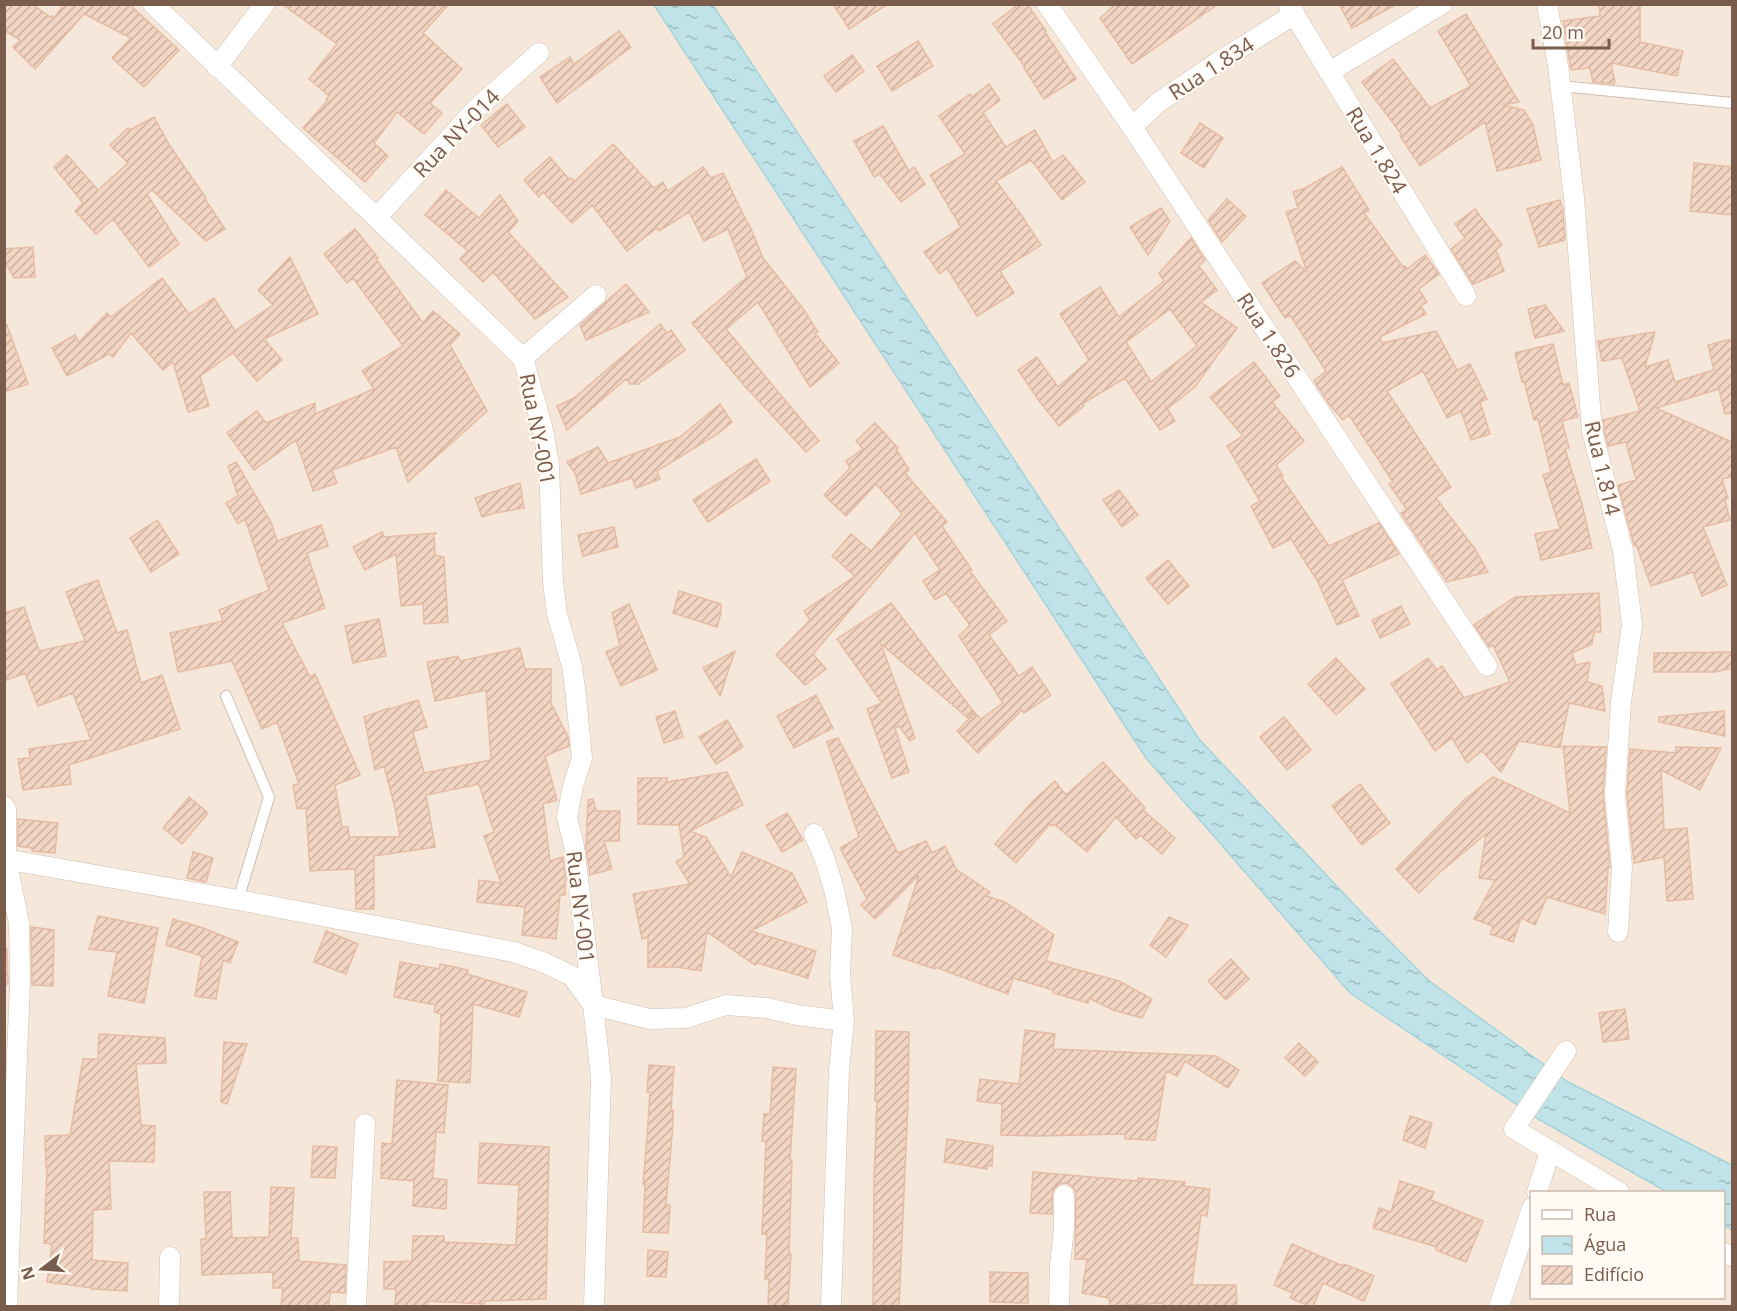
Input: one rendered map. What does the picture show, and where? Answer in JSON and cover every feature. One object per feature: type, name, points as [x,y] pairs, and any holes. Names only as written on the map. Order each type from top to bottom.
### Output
[{"type":"street","name":"Rua NY-001","points":[[153,4],[524,358],[543,430],[549,465],[553,582],[557,614],[572,666],[582,758],[573,786],[567,817],[574,846],[601,1078],[594,1306]]},
{"type":"street","points":[[217,67],[265,4]]},
{"type":"street","name":"Rua 1.826","points":[[1047,4],[1132,127],[1487,666]]},
{"type":"street","points":[[1329,72],[1442,4]]},
{"type":"street","name":"Rua 1.814","points":[[1547,4],[1561,86],[1574,197],[1592,431],[1623,551],[1632,625],[1621,702],[1615,794],[1622,867],[1618,932]]},
{"type":"street","name":"Rua 1.834","points":[[1132,127],[1159,102],[1292,9]]},
{"type":"street","name":"Rua 1.824","points":[[1292,9],[1466,296]]},
{"type":"street","name":"Rua NY-014","points":[[377,217],[477,108],[539,52]]},
{"type":"street","points":[[524,358],[596,295]]},
{"type":"street","points":[[4,806],[6,809],[5,859],[19,923],[20,982],[7,1306]]},
{"type":"street","points":[[814,834],[834,889],[842,929],[840,974],[844,1021],[839,1070],[831,1306]]},
{"type":"street","points":[[5,859],[513,952],[545,963],[572,976],[593,1005],[650,1019],[686,1018],[726,1005],[766,1008],[797,1015],[844,1021]]},
{"type":"street","points":[[1562,1057],[1514,1129],[1617,1191]]},
{"type":"street","points":[[357,1306],[365,1124]]},
{"type":"street","points":[[1536,1191],[1550,1150]]},
{"type":"street","points":[[1059,1306],[1064,1195]]},
{"type":"street","points":[[1499,1306],[1530,1214]]},
{"type":"street","points":[[169,1306],[170,1257]]},
{"type":"lane","points":[[1561,86],[1732,103]]},
{"type":"lane","points":[[226,696],[268,797],[237,900]]},
{"type":"shaded area","points":[[5,4],[654,5],[1146,758],[1350,993],[1540,1120],[1665,1191],[1530,1191],[1530,1299],[1725,1299],[1725,1226],[1732,1230],[1732,1306],[5,1306]]},
{"type":"shaded area","points":[[713,5],[1732,5],[1732,1165],[1568,1082],[1428,980],[1199,739]]},
{"type":"water","points":[[654,5],[713,5],[1199,739],[1428,980],[1568,1082],[1732,1165],[1732,1230],[1725,1226],[1725,1191],[1665,1191],[1540,1120],[1350,993],[1146,758]]},
{"type":"building","points":[[4,4],[32,4],[54,18],[64,4],[129,4],[179,50],[144,87],[112,58],[131,38],[84,14],[35,69],[13,47],[20,40],[4,30]]},
{"type":"building","points":[[282,4],[449,4],[423,33],[462,69],[430,103],[442,113],[424,134],[397,112],[374,143],[388,156],[365,182],[303,128],[329,96],[309,79],[337,44]]},
{"type":"building","points":[[833,4],[888,4],[849,29]]},
{"type":"building","points":[[1019,4],[1027,4],[1076,79],[1044,99],[1025,67],[993,24]]},
{"type":"building","points":[[1116,4],[1218,4],[1132,64],[1100,18]]},
{"type":"building","points":[[1339,4],[1397,4],[1352,28]]},
{"type":"building","points":[[1599,4],[1640,4],[1640,42],[1683,51],[1677,76],[1611,63],[1614,84],[1593,82],[1590,68],[1571,70],[1563,21],[1600,16]]},
{"type":"building","points":[[1466,14],[1519,102],[1503,105],[1524,110],[1533,125],[1541,160],[1497,171],[1485,122],[1420,166],[1400,136],[1402,135],[1362,82],[1393,59],[1430,108],[1471,86],[1438,31]]},
{"type":"building","points":[[619,31],[631,47],[557,103],[540,77],[570,57],[574,64]]},
{"type":"building","points":[[918,41],[933,66],[892,91],[877,66]]},
{"type":"building","points":[[852,55],[864,71],[836,92],[824,76]]},
{"type":"building","points":[[989,84],[1000,100],[983,113],[1006,147],[1035,130],[1053,162],[1063,155],[1085,182],[1062,200],[1031,160],[996,181],[1041,245],[1000,271],[1014,293],[977,316],[947,268],[940,274],[924,252],[961,227],[930,175],[965,154],[939,116],[970,94],[972,97]]},
{"type":"building","points":[[507,104],[525,127],[498,147],[481,125]]},
{"type":"building","points":[[154,117],[170,146],[225,229],[206,241],[152,190],[147,194],[179,244],[149,267],[113,219],[96,234],[75,211],[83,203],[54,167],[67,155],[98,190],[128,163],[110,145],[128,128],[130,130]]},
{"type":"building","points":[[1200,123],[1223,138],[1204,168],[1181,153]]},
{"type":"building","points":[[883,126],[909,171],[914,167],[925,184],[901,202],[880,174],[874,177],[854,141]]},
{"type":"building","points":[[613,144],[654,188],[663,182],[668,191],[703,167],[711,178],[723,173],[749,224],[763,258],[804,310],[818,332],[815,333],[839,363],[810,387],[758,302],[726,329],[819,441],[806,452],[742,383],[692,323],[747,277],[728,229],[704,241],[689,212],[659,231],[657,228],[627,251],[592,205],[572,223],[543,192],[539,197],[524,180],[550,157],[569,179],[575,181]]},
{"type":"building","points":[[1694,163],[1732,167],[1732,215],[1690,211]]},
{"type":"building","points":[[1342,167],[1369,210],[1364,213],[1403,267],[1407,269],[1425,255],[1439,274],[1419,289],[1427,302],[1421,306],[1426,314],[1380,337],[1382,343],[1436,331],[1457,370],[1470,364],[1487,399],[1480,402],[1490,434],[1471,440],[1461,411],[1447,418],[1423,371],[1387,391],[1451,487],[1436,498],[1475,549],[1488,572],[1447,582],[1401,513],[1407,510],[1389,484],[1393,482],[1349,415],[1343,420],[1314,381],[1326,371],[1290,315],[1285,318],[1262,283],[1295,261],[1307,272],[1286,212],[1298,208],[1293,192],[1305,188]]},
{"type":"building","points":[[446,190],[479,218],[500,195],[518,221],[508,232],[568,297],[535,319],[493,272],[483,282],[460,259],[468,251],[425,215]]},
{"type":"building","points":[[1227,199],[1246,216],[1222,242],[1208,220]]},
{"type":"building","points":[[1560,200],[1565,240],[1539,247],[1527,209]]},
{"type":"building","points":[[1161,208],[1170,221],[1148,255],[1130,227]]},
{"type":"building","points":[[1475,209],[1502,245],[1496,250],[1504,271],[1473,284],[1451,249],[1465,238],[1455,224]]},
{"type":"building","points":[[355,229],[423,323],[433,311],[460,334],[450,345],[487,411],[408,482],[396,447],[332,470],[337,483],[313,491],[296,440],[254,470],[227,433],[257,411],[266,423],[315,403],[315,414],[374,389],[362,371],[403,346],[353,278],[347,283],[324,254]]},
{"type":"building","points":[[1191,238],[1205,260],[1199,266],[1217,290],[1201,302],[1237,328],[1195,387],[1168,408],[1165,405],[1175,421],[1160,430],[1125,378],[1082,404],[1084,406],[1059,426],[1018,370],[1037,357],[1058,387],[1089,360],[1060,314],[1100,287],[1119,317],[1164,281],[1159,273]],"holes":[[[1170,309],[1197,346],[1151,382],[1126,342]]]},
{"type":"building","points":[[33,247],[35,277],[14,278],[4,260],[4,249]]},
{"type":"building","points":[[290,257],[318,314],[264,339],[282,360],[257,381],[233,353],[200,376],[209,406],[188,412],[173,362],[163,370],[131,333],[113,357],[109,354],[67,376],[52,348],[75,335],[79,342],[107,313],[111,317],[162,278],[189,314],[214,298],[235,331],[273,305],[258,290]]},
{"type":"building","points":[[626,284],[649,312],[586,340],[580,325]]},
{"type":"building","points":[[1545,305],[1564,331],[1535,338],[1528,309]]},
{"type":"building","points":[[660,324],[667,333],[671,330],[685,350],[638,384],[630,384],[626,379],[567,430],[557,406],[574,398]]},
{"type":"building","points":[[4,325],[7,325],[28,384],[4,392]]},
{"type":"building","points":[[1655,332],[1645,367],[1668,360],[1675,382],[1714,370],[1708,345],[1732,339],[1732,413],[1725,414],[1719,389],[1656,408],[1732,442],[1732,477],[1722,479],[1728,498],[1725,500],[1730,520],[1703,527],[1727,585],[1702,596],[1693,572],[1651,586],[1636,544],[1634,545],[1618,485],[1636,480],[1626,442],[1608,446],[1604,429],[1603,420],[1640,411],[1622,358],[1602,361],[1598,341]]},
{"type":"building","points":[[1553,344],[1563,385],[1569,383],[1578,417],[1562,421],[1569,448],[1565,449],[1582,504],[1592,548],[1541,560],[1535,534],[1560,529],[1543,475],[1551,472],[1538,419],[1534,420],[1515,353]]},
{"type":"building","points":[[1254,362],[1280,396],[1272,402],[1304,441],[1276,465],[1283,476],[1281,477],[1329,546],[1379,523],[1399,554],[1342,580],[1359,616],[1337,625],[1318,582],[1291,539],[1273,548],[1251,506],[1260,501],[1227,446],[1243,436],[1210,397]]},
{"type":"building","points":[[720,404],[732,422],[719,433],[657,471],[660,479],[636,488],[632,478],[581,494],[575,473],[567,462],[598,447],[608,463],[680,437]]},
{"type":"building","points":[[875,423],[898,448],[896,449],[909,470],[905,473],[947,522],[942,526],[972,570],[970,571],[1007,621],[989,635],[1019,676],[1032,667],[1051,695],[1024,713],[1022,710],[978,753],[957,731],[975,713],[981,719],[1003,703],[959,636],[970,625],[946,593],[935,600],[923,581],[940,570],[915,533],[813,654],[826,669],[805,685],[776,655],[810,620],[804,611],[855,576],[832,556],[851,534],[871,551],[902,514],[876,484],[846,516],[824,495],[850,468],[846,461],[863,449],[856,441]]},
{"type":"building","points":[[756,459],[770,481],[708,522],[693,500]]},
{"type":"building","points":[[236,462],[271,522],[277,541],[321,525],[328,546],[307,553],[325,608],[282,623],[310,677],[315,674],[360,775],[335,785],[342,827],[348,827],[349,837],[400,837],[384,766],[375,770],[364,717],[418,700],[427,727],[413,732],[424,773],[491,760],[486,690],[435,701],[427,662],[458,656],[460,661],[520,648],[525,669],[551,669],[551,703],[568,737],[569,746],[545,756],[557,800],[543,804],[550,861],[563,857],[566,881],[565,895],[560,895],[556,939],[522,935],[525,907],[477,902],[479,880],[501,883],[484,836],[494,832],[479,784],[426,795],[435,847],[374,856],[374,909],[356,909],[355,869],[310,871],[306,808],[297,809],[293,785],[299,784],[277,722],[262,729],[232,661],[178,672],[170,633],[223,621],[219,610],[269,590],[245,519],[238,524],[226,503],[238,496],[228,466]]},
{"type":"building","points":[[520,483],[524,508],[482,517],[475,498]]},
{"type":"building","points":[[1119,490],[1138,515],[1122,527],[1103,500]]},
{"type":"building","points":[[157,520],[179,554],[151,572],[130,538]]},
{"type":"building","points":[[614,527],[618,547],[583,556],[578,535]]},
{"type":"building","points":[[382,532],[384,537],[437,533],[434,534],[435,555],[444,557],[448,622],[424,624],[423,604],[401,606],[396,554],[365,570],[353,547]]},
{"type":"building","points":[[1168,560],[1189,586],[1168,604],[1146,578]]},
{"type":"building","points":[[98,580],[117,633],[127,630],[141,683],[162,675],[180,729],[69,765],[71,784],[23,790],[18,759],[30,758],[29,749],[91,740],[73,693],[38,706],[25,673],[4,681],[4,613],[24,607],[39,651],[85,641],[66,592]]},
{"type":"building","points":[[679,591],[721,604],[717,627],[673,613]]},
{"type":"building","points":[[1599,593],[1601,632],[1594,632],[1592,644],[1572,653],[1576,665],[1590,662],[1587,682],[1602,686],[1605,711],[1569,703],[1560,748],[1519,741],[1501,772],[1482,751],[1467,763],[1452,738],[1435,751],[1391,684],[1428,658],[1437,670],[1442,666],[1464,698],[1510,682],[1493,645],[1489,647],[1474,625],[1515,597]]},
{"type":"building","points":[[891,603],[974,712],[968,718],[881,644],[915,738],[910,741],[899,726],[895,728],[909,772],[892,778],[867,709],[882,703],[837,639]]},
{"type":"building","points":[[629,604],[657,670],[621,686],[606,652],[620,646],[612,613]]},
{"type":"building","points":[[1401,606],[1410,624],[1380,638],[1372,620]]},
{"type":"building","points":[[379,619],[386,656],[353,663],[345,626]]},
{"type":"building","points":[[735,651],[720,696],[703,668]]},
{"type":"building","points":[[1732,652],[1732,668],[1715,672],[1654,672],[1654,653]]},
{"type":"building","points":[[1336,658],[1365,689],[1336,715],[1308,684]]},
{"type":"building","points":[[816,695],[833,728],[794,748],[777,716]]},
{"type":"building","points":[[675,711],[683,737],[664,743],[656,717]]},
{"type":"building","points":[[1724,711],[1725,736],[1659,722],[1659,717]]},
{"type":"building","points":[[1284,717],[1311,750],[1287,770],[1260,737]]},
{"type":"building","points":[[727,720],[743,747],[716,764],[699,737]]},
{"type":"building","points":[[838,738],[898,853],[926,841],[932,853],[945,846],[956,869],[990,892],[986,896],[1005,902],[1054,935],[1046,961],[1119,981],[1152,999],[1142,1018],[1113,1010],[1089,998],[1088,1003],[1013,978],[1008,994],[935,967],[935,969],[893,955],[919,875],[875,919],[861,905],[867,899],[840,848],[859,837],[827,742]]},
{"type":"building","points":[[1563,746],[1606,747],[1603,795],[1610,867],[1608,868],[1605,914],[1547,897],[1535,925],[1521,918],[1513,942],[1490,934],[1493,926],[1474,919],[1495,880],[1479,878],[1486,834],[1419,893],[1396,869],[1464,800],[1493,777],[1570,813]]},
{"type":"building","points":[[1676,747],[1721,748],[1700,790],[1661,770],[1664,830],[1687,828],[1693,899],[1667,901],[1664,857],[1634,863],[1627,794],[1630,749],[1676,753]]},
{"type":"building","points":[[1103,762],[1145,808],[1143,810],[1175,838],[1162,854],[1140,835],[1136,839],[1116,817],[1087,852],[1054,824],[1052,826],[1050,824],[1016,863],[995,844],[1033,801],[1055,781],[1066,795]]},
{"type":"building","points":[[727,772],[743,805],[690,831],[706,837],[731,877],[742,852],[792,873],[807,902],[751,931],[816,951],[808,978],[757,963],[755,965],[707,932],[701,971],[676,967],[648,967],[648,937],[642,939],[633,894],[690,884],[676,862],[684,857],[679,825],[638,824],[638,778],[667,778],[667,782]]},
{"type":"building","points":[[1360,784],[1390,823],[1362,845],[1332,806]]},
{"type":"building","points":[[189,797],[208,813],[182,844],[163,828]]},
{"type":"building","points":[[593,799],[596,811],[620,811],[619,841],[604,841],[612,869],[590,875],[586,847],[588,800]]},
{"type":"building","points":[[787,813],[803,840],[782,852],[766,825]]},
{"type":"building","points":[[18,819],[58,823],[55,853],[32,851],[32,848],[18,846]]},
{"type":"building","points":[[193,852],[213,858],[206,882],[187,878]]},
{"type":"building","points":[[98,916],[158,928],[144,1003],[108,996],[117,952],[89,949]]},
{"type":"building","points":[[1169,917],[1188,925],[1166,957],[1150,945]]},
{"type":"building","points":[[173,919],[238,942],[230,963],[223,960],[216,999],[195,996],[202,956],[166,945]]},
{"type":"building","points":[[31,927],[54,930],[53,986],[32,985]]},
{"type":"building","points":[[326,931],[358,944],[346,974],[314,962]]},
{"type":"building","points":[[4,949],[7,949],[8,984],[4,984]]},
{"type":"building","points":[[1231,959],[1249,979],[1226,1000],[1208,981]]},
{"type":"building","points":[[400,962],[439,969],[440,964],[468,970],[467,974],[527,992],[519,1017],[473,1004],[470,1083],[438,1081],[441,1014],[434,1012],[436,1005],[394,997]]},
{"type":"building","points":[[1625,1009],[1629,1039],[1603,1042],[1599,1013]]},
{"type":"building","points":[[1025,1030],[1055,1034],[1053,1049],[1216,1056],[1239,1070],[1228,1088],[1185,1061],[1177,1076],[1166,1071],[1155,1140],[1125,1139],[1125,1134],[1001,1135],[1002,1104],[977,1101],[980,1079],[1019,1084]]},
{"type":"building","points":[[876,1031],[909,1032],[899,1306],[873,1306]]},
{"type":"building","points":[[99,1034],[165,1038],[166,1063],[136,1064],[141,1125],[155,1126],[154,1162],[109,1161],[111,1209],[93,1210],[92,1260],[128,1263],[127,1291],[92,1289],[47,1282],[52,1244],[44,1243],[47,1168],[45,1136],[70,1135],[83,1059],[98,1059]]},
{"type":"building","points":[[224,1042],[247,1044],[227,1104],[221,1102]]},
{"type":"building","points":[[1299,1043],[1318,1062],[1305,1076],[1285,1058]]},
{"type":"building","points":[[649,1065],[674,1067],[671,1110],[673,1110],[673,1124],[666,1205],[670,1205],[668,1233],[643,1232],[645,1184],[643,1184],[650,1092],[647,1092]]},
{"type":"building","points":[[773,1067],[796,1069],[790,1160],[792,1160],[789,1254],[791,1254],[788,1306],[768,1306],[769,1279],[765,1279],[767,1234],[762,1234],[766,1142],[762,1141],[764,1114],[770,1114]]},
{"type":"building","points":[[397,1080],[448,1085],[444,1133],[436,1132],[433,1178],[447,1180],[446,1209],[413,1206],[414,1181],[381,1178],[382,1143],[392,1144]]},
{"type":"building","points":[[1410,1116],[1432,1123],[1425,1148],[1403,1140]]},
{"type":"building","points":[[947,1139],[993,1146],[992,1166],[987,1165],[987,1169],[944,1162]]},
{"type":"building","points":[[480,1143],[549,1147],[546,1299],[485,1301],[484,1304],[428,1301],[428,1306],[395,1306],[396,1289],[384,1289],[384,1262],[412,1261],[413,1236],[444,1236],[444,1242],[516,1245],[519,1185],[478,1183]]},
{"type":"building","points":[[313,1146],[337,1147],[335,1178],[311,1177]]},
{"type":"building","points":[[1033,1172],[1138,1181],[1138,1178],[1185,1182],[1184,1186],[1210,1189],[1207,1216],[1201,1215],[1192,1285],[1236,1285],[1237,1306],[1163,1306],[1163,1303],[1110,1306],[1109,1298],[1082,1293],[1087,1259],[1075,1259],[1075,1190],[1069,1184],[1059,1184],[1052,1194],[1052,1214],[1030,1213]]},
{"type":"building","points":[[1400,1181],[1434,1192],[1431,1200],[1483,1221],[1466,1262],[1436,1250],[1437,1247],[1373,1228],[1379,1208],[1391,1212]]},
{"type":"building","points":[[271,1187],[294,1188],[291,1238],[298,1238],[299,1261],[346,1265],[345,1293],[330,1292],[329,1306],[281,1306],[283,1288],[273,1288],[273,1272],[202,1275],[201,1239],[206,1239],[204,1192],[230,1192],[232,1238],[269,1237]]},
{"type":"building","points":[[1292,1244],[1343,1266],[1344,1264],[1374,1276],[1364,1301],[1323,1283],[1313,1306],[1290,1298],[1293,1293],[1274,1285]]},
{"type":"building","points":[[648,1250],[668,1252],[666,1277],[647,1276]]},
{"type":"building","points":[[990,1272],[1028,1273],[1028,1303],[990,1302]]}]
